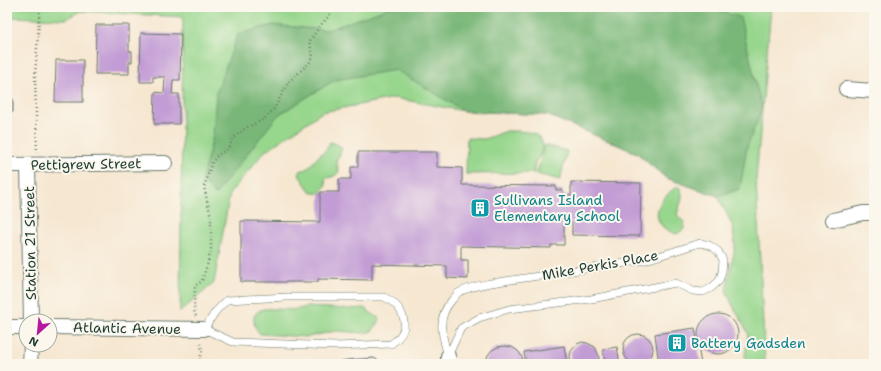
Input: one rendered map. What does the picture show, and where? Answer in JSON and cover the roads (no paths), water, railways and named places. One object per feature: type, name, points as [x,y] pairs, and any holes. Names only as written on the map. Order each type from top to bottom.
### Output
[{"type":"street","points":[[846,89],[874,91]]},
{"type":"street","name":"Pettigrew Street","points":[[7,165],[165,163]]},
{"type":"street","name":"Station 21 Street","points":[[31,313],[33,165]]},
{"type":"street","points":[[833,220],[863,213],[874,213]]},
{"type":"street","points":[[7,327],[18,327]]},
{"type":"street","name":"Atlantic Avenue","points":[[58,327],[200,329]]},
{"type":"street","points":[[30,364],[31,353]]},
{"type":"lane","name":"Mike Perkis Place","points":[[700,243],[710,245],[718,251],[723,260],[722,272],[719,281],[711,288],[703,292],[676,284],[591,299],[509,309],[479,318],[461,328],[448,360],[442,333],[442,317],[449,304],[458,293],[474,287],[491,283],[646,260],[700,243]]},
{"type":"lane","points":[[287,297],[384,297],[392,301],[399,308],[404,324],[403,331],[398,339],[391,344],[343,345],[233,342],[200,329],[227,300],[287,297]]},
{"type":"place","name":"Sullivans Island Elementary School","points":[[480,208]]},
{"type":"place","name":"Battery Gadsden","points":[[677,343]]}]
